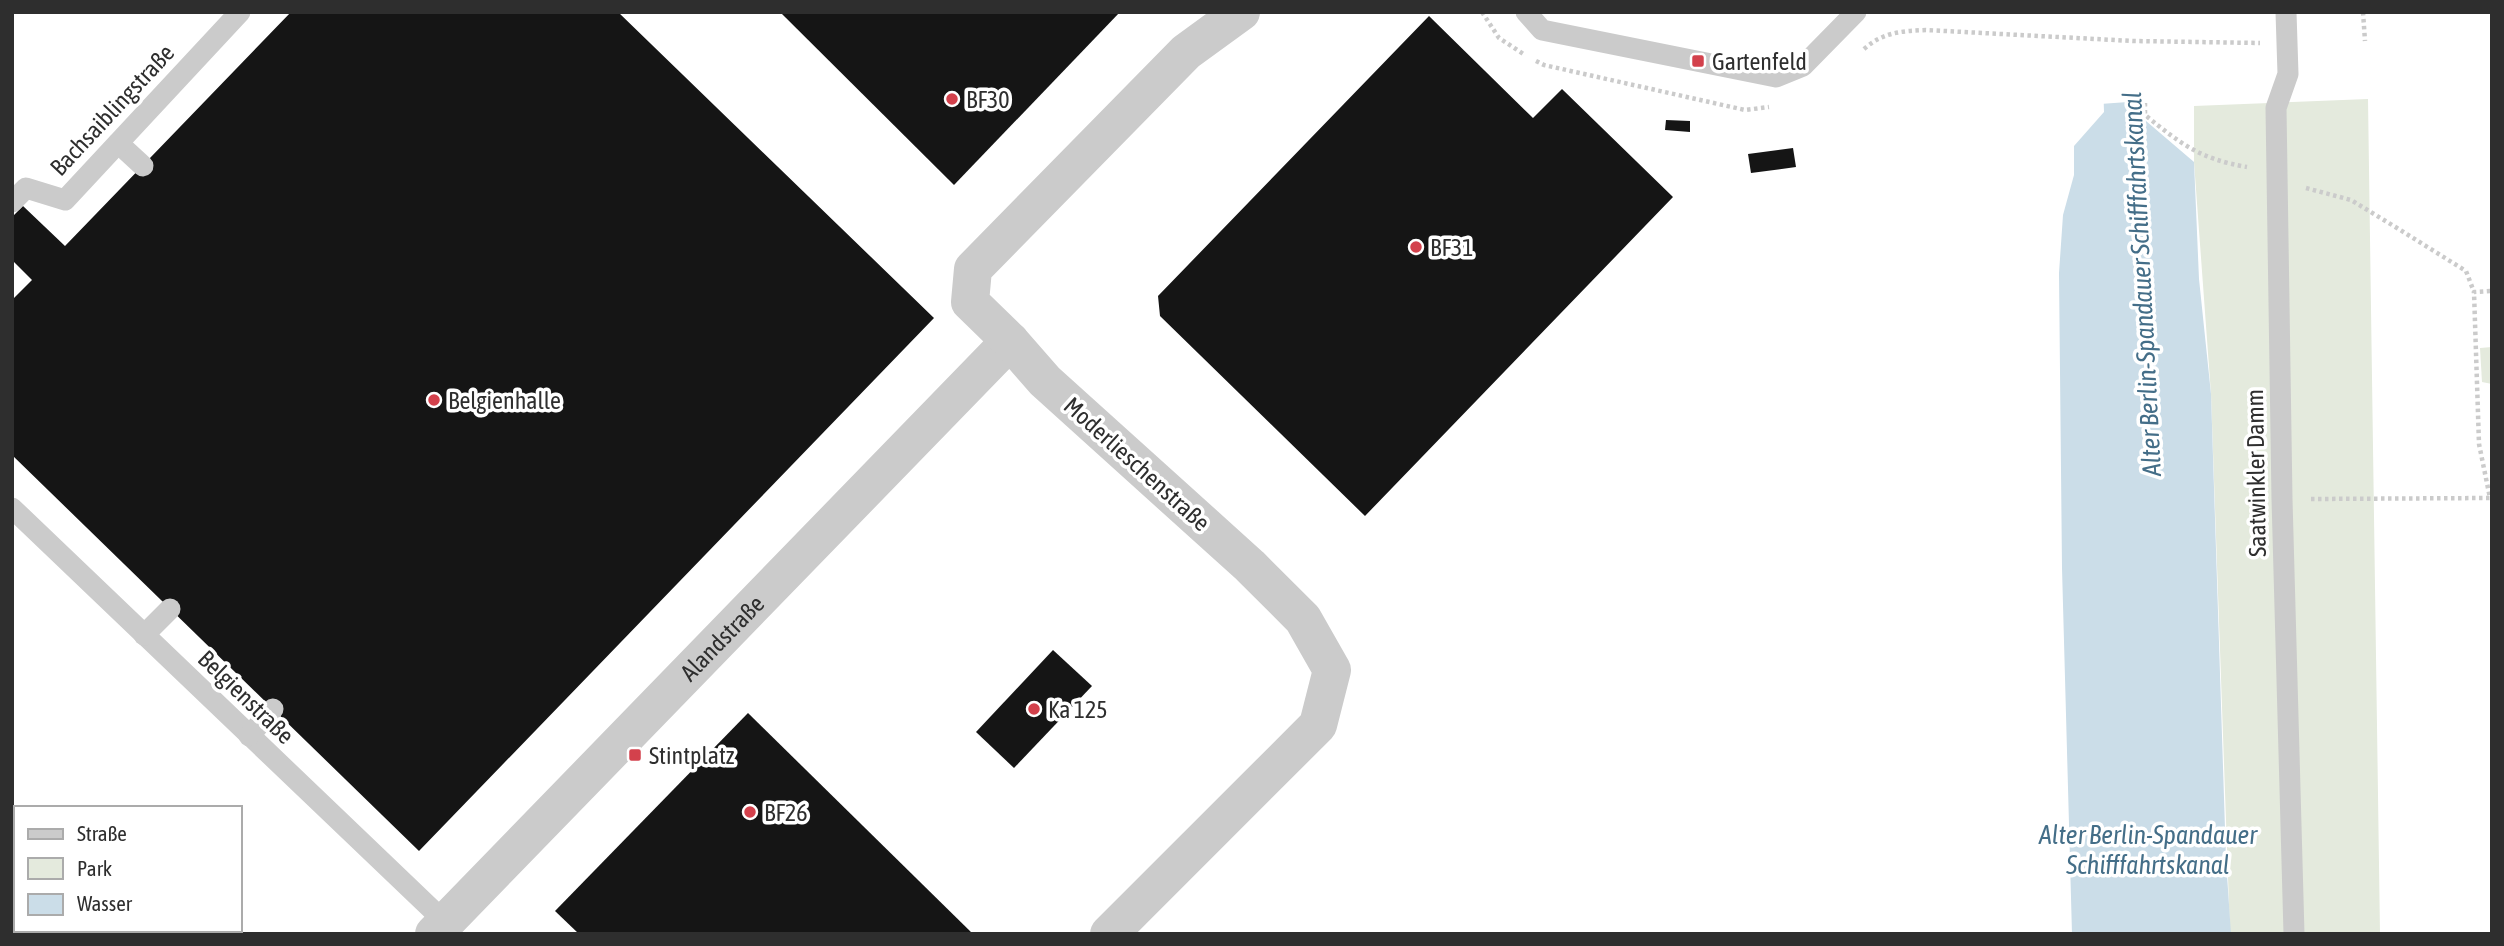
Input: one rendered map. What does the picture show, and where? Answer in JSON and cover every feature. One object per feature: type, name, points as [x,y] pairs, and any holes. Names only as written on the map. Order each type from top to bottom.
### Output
[{"type":"street","name":"Moderlieschenstraße","points":[[1110,934],[1318,725],[1332,670],[1303,619],[1241,558],[1053,388],[970,302],[973,269],[1186,52],[1241,12]]},
{"type":"street","name":"Alandstraße","points":[[440,928],[1010,341]]},
{"type":"lane","name":"Bachsaiblingstraße","points":[[12,202],[26,188],[65,200],[240,12]]},
{"type":"lane","points":[[1527,12],[1542,30],[1776,76],[1803,65],[1856,12]]},
{"type":"lane","name":"Saatwinkler Damm","points":[[2286,12],[2288,74],[2276,108],[2282,499],[2294,934]]},
{"type":"lane","points":[[118,143],[143,166]]},
{"type":"lane","name":"Belgienstraße","points":[[12,508],[249,736],[440,928]]},
{"type":"lane","points":[[144,635],[170,608]]},
{"type":"lane","points":[[249,736],[273,709]]},
{"type":"path","points":[[2363,12],[2365,41]]},
{"type":"path","points":[[2038,35],[2194,43],[2287,44]]},
{"type":"path","points":[[2145,103],[2145,115],[2194,152],[2224,163],[2257,169],[2278,168],[2305,187],[2351,200],[2466,271],[2474,292],[2479,444],[2490,498],[2282,499]]},
{"type":"path","points":[[2474,292],[2492,292]]},
{"type":"green space","points":[[2368,99],[2380,934],[2230,934],[2211,394],[2194,162],[2194,106]]},
{"type":"green space","points":[[2492,347],[2492,384],[2482,382],[2480,348]]},
{"type":"water","name":"Alter Berlin-Spandauer Schifffahrtskanal","points":[[2136,12],[2139,115],[2194,162],[2199,279],[2211,394],[2226,860],[2231,934],[2072,934],[2062,568],[2059,273],[2063,215],[2074,175],[2074,146],[2104,112],[2102,49]]},
{"type":"pier","points":[[2090,12],[2139,12],[2142,101],[2100,104],[2099,50],[2091,42]]},
{"type":"building","name":"Belgienhalle","points":[[291,12],[618,12],[934,318],[419,851],[12,455],[12,300],[32,280],[12,260],[12,217],[23,206],[65,246]]},
{"type":"building","name":"BF30","points":[[780,12],[1120,12],[954,185]]},
{"type":"building","name":"BF31","points":[[1429,16],[1533,118],[1562,89],[1673,197],[1365,516],[1160,316],[1158,296]]},
{"type":"building","points":[[1666,120],[1690,121],[1690,132],[1665,130]]},
{"type":"building","points":[[1793,148],[1796,167],[1751,173],[1748,154]]},
{"type":"building","name":"Ka 125","points":[[1053,650],[1092,686],[1014,768],[976,732]]},
{"type":"building","name":"BF26","points":[[748,713],[973,934],[579,934],[555,911]]},
{"type":"place","name":"Gartenfeld","points":[[1698,61]]},
{"type":"place","name":"BF30","points":[[952,99]]},
{"type":"place","name":"BF31","points":[[1416,247]]},
{"type":"place","name":"Belgienhalle","points":[[434,400]]},
{"type":"place","name":"Ka 125","points":[[1034,709]]},
{"type":"place","name":"Stintplatz","points":[[635,755]]},
{"type":"place","name":"BF26","points":[[750,812]]}]
